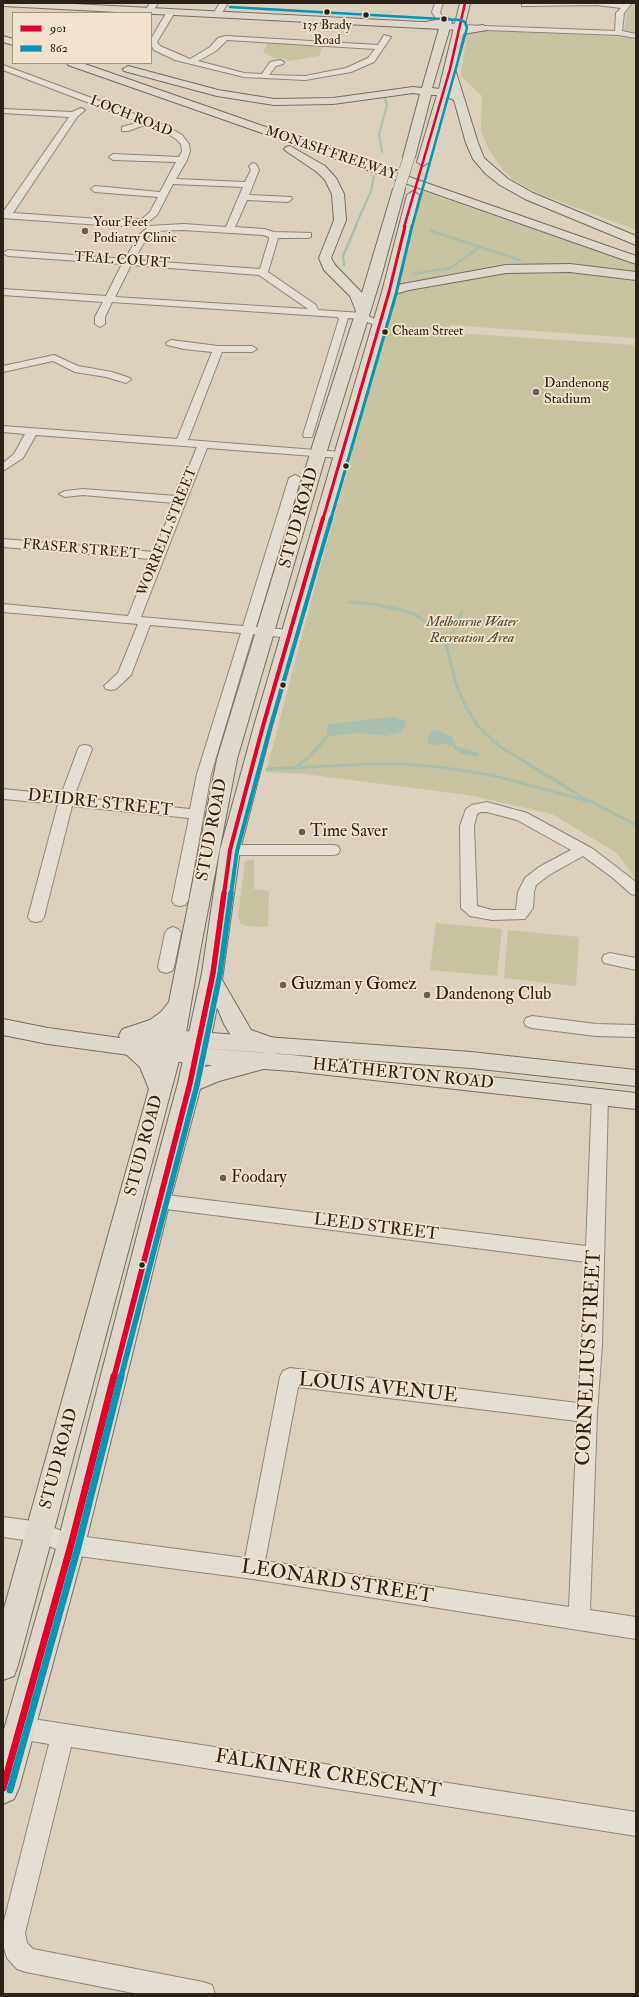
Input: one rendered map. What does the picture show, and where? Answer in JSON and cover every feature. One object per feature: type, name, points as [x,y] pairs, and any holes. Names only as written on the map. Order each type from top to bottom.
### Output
[{"type":"highway","name":"STUD ROAD","points":[[3,1788],[11,1729],[71,1545],[158,1201],[190,1084],[212,980],[230,850],[263,726],[391,286],[401,239],[442,92],[450,69],[465,3]]},
{"type":"highway","name":"STUD ROAD","points":[[3,1665],[172,1046],[180,1004],[179,951],[227,759],[318,454],[374,277],[450,10]]},
{"type":"highway","points":[[427,25],[445,27]]},
{"type":"highway","points":[[460,26],[479,28]]},
{"type":"highway","name":"MONASH FREEWAY","points":[[75,64],[636,260]]},
{"type":"highway","name":"MONASH FREEWAY","points":[[105,64],[286,126]]},
{"type":"highway","points":[[115,65],[217,93],[247,99],[298,102],[333,101],[413,90],[429,85],[442,92],[453,94],[459,98]]},
{"type":"highway","points":[[450,69],[477,154],[490,171],[504,182],[529,196],[636,241]]},
{"type":"highway","points":[[210,111],[297,153],[313,162],[330,178],[338,194],[340,204],[340,220],[325,258],[329,267],[360,300],[362,317]]},
{"type":"highway","name":"MONASH FREEWAY","points":[[374,156],[441,179]]},
{"type":"highway","points":[[531,210],[636,246]]},
{"type":"highway","points":[[331,242],[333,261],[341,271],[357,277],[374,277],[391,286],[406,286],[506,269],[570,268],[636,276]]},
{"type":"highway","points":[[212,980],[243,1036],[265,1054]]},
{"type":"highway","points":[[160,1089],[149,1062],[133,1042],[168,1018],[180,1004]]},
{"type":"highway","points":[[190,1084],[214,1073],[265,1054]]},
{"type":"main road","points":[[3,3],[152,7],[171,12],[427,25]]},
{"type":"main road","points":[[445,27],[460,26]]},
{"type":"main road","name":"HEATHERTON ROAD","points":[[3,1026],[48,1036],[265,1054],[471,1060],[636,1078]]},
{"type":"main road","name":"HEATHERTON ROAD","points":[[265,1054],[292,1063],[636,1101]]},
{"type":"main road","points":[[600,1096],[601,1075]]},
{"type":"street","points":[[218,14],[224,3]]},
{"type":"street","points":[[439,3],[436,12],[445,27]]},
{"type":"street","points":[[525,4],[626,4],[620,15],[618,33]]},
{"type":"street","points":[[171,12],[153,36],[153,42],[157,48],[167,54],[192,61],[244,74],[264,77],[305,78],[348,70],[371,60],[386,37]]},
{"type":"street","points":[[479,28],[618,33],[636,36]]},
{"type":"street","points":[[192,61],[213,49],[221,40],[226,38],[380,47]]},
{"type":"street","points":[[264,77],[274,64],[280,62]]},
{"type":"street","name":"LOCH ROAD","points":[[3,67],[146,122],[179,137],[185,144],[186,151],[183,160],[109,299],[100,317],[100,324]]},
{"type":"street","points":[[4,216],[74,115],[84,107],[97,103]]},
{"type":"street","points":[[3,110],[74,115]]},
{"type":"street","points":[[126,129],[146,122]]},
{"type":"street","points":[[113,157],[183,160]]},
{"type":"street","points":[[229,230],[255,170],[253,166]]},
{"type":"street","points":[[172,181],[247,186]]},
{"type":"street","points":[[95,189],[164,195]]},
{"type":"street","points":[[243,196],[288,199]]},
{"type":"street","points":[[4,216],[264,232],[273,235],[308,236]]},
{"type":"street","points":[[273,235],[274,239],[264,271],[310,310]]},
{"type":"street","name":"TEAL COURT","points":[[8,253],[264,271]]},
{"type":"street","points":[[3,292],[310,310],[362,317],[380,324]]},
{"type":"street","points":[[308,434],[344,319],[340,315]]},
{"type":"street","points":[[171,343],[184,346],[218,349],[252,349]]},
{"type":"street","points":[[181,443],[218,349]]},
{"type":"street","points":[[3,369],[54,358],[75,369],[108,374],[126,380]]},
{"type":"street","points":[[3,429],[341,455]]},
{"type":"street","points":[[3,468],[19,456],[32,431]]},
{"type":"street","name":"WORRELL STREET","points":[[111,686],[124,675],[158,556],[203,445]]},
{"type":"street","name":"STUD ROAD","points":[[180,901],[204,774],[295,478]]},
{"type":"street","points":[[65,494],[83,492],[181,500]]},
{"type":"street","name":"FRASER STREET","points":[[3,543],[158,556]]},
{"type":"street","points":[[3,608],[290,634]]},
{"type":"street","points":[[36,917],[68,794],[85,749]]},
{"type":"street","name":"DEIDRE STREET","points":[[3,794],[197,814]]},
{"type":"street","points":[[583,850],[544,871],[530,882],[526,892],[525,908],[520,915],[492,915],[476,912],[469,908],[467,826],[471,812],[477,808],[487,806],[522,816],[583,850],[618,874],[636,890]]},
{"type":"street","points":[[230,850],[333,850]]},
{"type":"street","points":[[166,967],[179,951],[173,933]]},
{"type":"street","points":[[610,959],[636,964]]},
{"type":"street","points":[[532,1022],[596,1030],[636,1031]]},
{"type":"street","name":"CORNELIUS STREET","points":[[579,1620],[587,1413],[592,1345],[600,1096]]},
{"type":"street","name":"LEED STREET","points":[[158,1201],[594,1255]]},
{"type":"street","name":"LOUIS AVENUE","points":[[253,1569],[290,1377],[587,1413]]},
{"type":"street","name":"LEONARD STREET","points":[[3,1527],[40,1532],[71,1545],[253,1569],[636,1628]]},
{"type":"street","name":"FALKINER CRESCENT","points":[[11,1729],[63,1735],[636,1824]]},
{"type":"street","points":[[63,1735],[13,1933],[16,1949],[26,1960],[203,1994]]},
{"type":"green space","points":[[634,3],[636,3],[636,230],[540,194],[513,180],[500,166],[487,146],[481,130],[482,96],[461,76],[467,33],[481,30],[623,37],[627,12]]},
{"type":"green space","points":[[267,43],[323,46],[319,56],[289,61],[286,59],[274,58],[263,52]]},
{"type":"green space","name":"Melbourne Water Recreation Area","points":[[421,191],[636,264],[636,338],[449,325],[454,333],[636,345],[636,880],[617,853],[552,814],[468,795],[305,774],[266,772],[318,575],[389,320]]},
{"type":"green space","points":[[254,859],[254,889],[269,891],[268,927],[247,926],[240,923],[238,917],[245,861]]},
{"type":"green space","points":[[436,923],[502,929],[497,976],[430,970]]},
{"type":"green space","points":[[508,930],[579,937],[576,986],[504,978]]},
{"type":"shaded area","points":[[393,717],[405,721],[406,726],[401,732],[386,736],[358,733],[330,736],[327,733],[328,724]]},
{"type":"shaded area","points":[[437,730],[452,737],[456,746],[480,753],[478,755],[479,757],[460,753],[455,750],[454,746],[445,744],[433,745],[428,742],[428,736],[431,731]]},
{"type":"waterway","points":[[382,152],[379,134],[387,105],[385,98]]},
{"type":"waterway","points":[[355,227],[371,191],[374,176]]},
{"type":"waterway","points":[[344,265],[343,256],[356,226]]},
{"type":"waterway","points":[[431,231],[520,260]]},
{"type":"waterway","points":[[413,274],[450,268],[480,247]]},
{"type":"waterway","points":[[349,602],[380,605],[412,613],[431,625],[444,637],[457,687],[466,707],[478,726],[499,746],[587,800]]},
{"type":"waterway","points":[[447,646],[462,612]]},
{"type":"waterway","points":[[296,767],[309,757],[329,735]]},
{"type":"waterway","points":[[267,769],[369,764],[406,764],[439,767],[491,775],[592,802],[636,825]]},
{"type":"transit line","name":"901","points":[[3,1788],[71,1545],[158,1201],[190,1083],[213,973],[230,850],[263,726],[389,292],[401,239],[450,69],[465,3]]},
{"type":"transit line","name":"862","points":[[10,1790],[78,1547],[165,1203],[197,1085],[220,974],[237,851],[270,728],[396,294],[408,241],[467,28],[465,22],[460,20],[230,7]]},
{"type":"place","name":"135 Brady Road","points":[[327,12]]},
{"type":"place","name":"Your Feet Podiatry Clinic","points":[[85,231]]},
{"type":"place","name":"Cheam Street","points":[[385,332]]},
{"type":"place","name":"Dandenong Stadium","points":[[536,392]]},
{"type":"place","name":"Time Saver","points":[[302,832]]},
{"type":"place","name":"Guzman y Gomez","points":[[283,985]]},
{"type":"place","name":"Dandenong Club","points":[[427,995]]},
{"type":"place","name":"Foodary","points":[[223,1178]]}]
